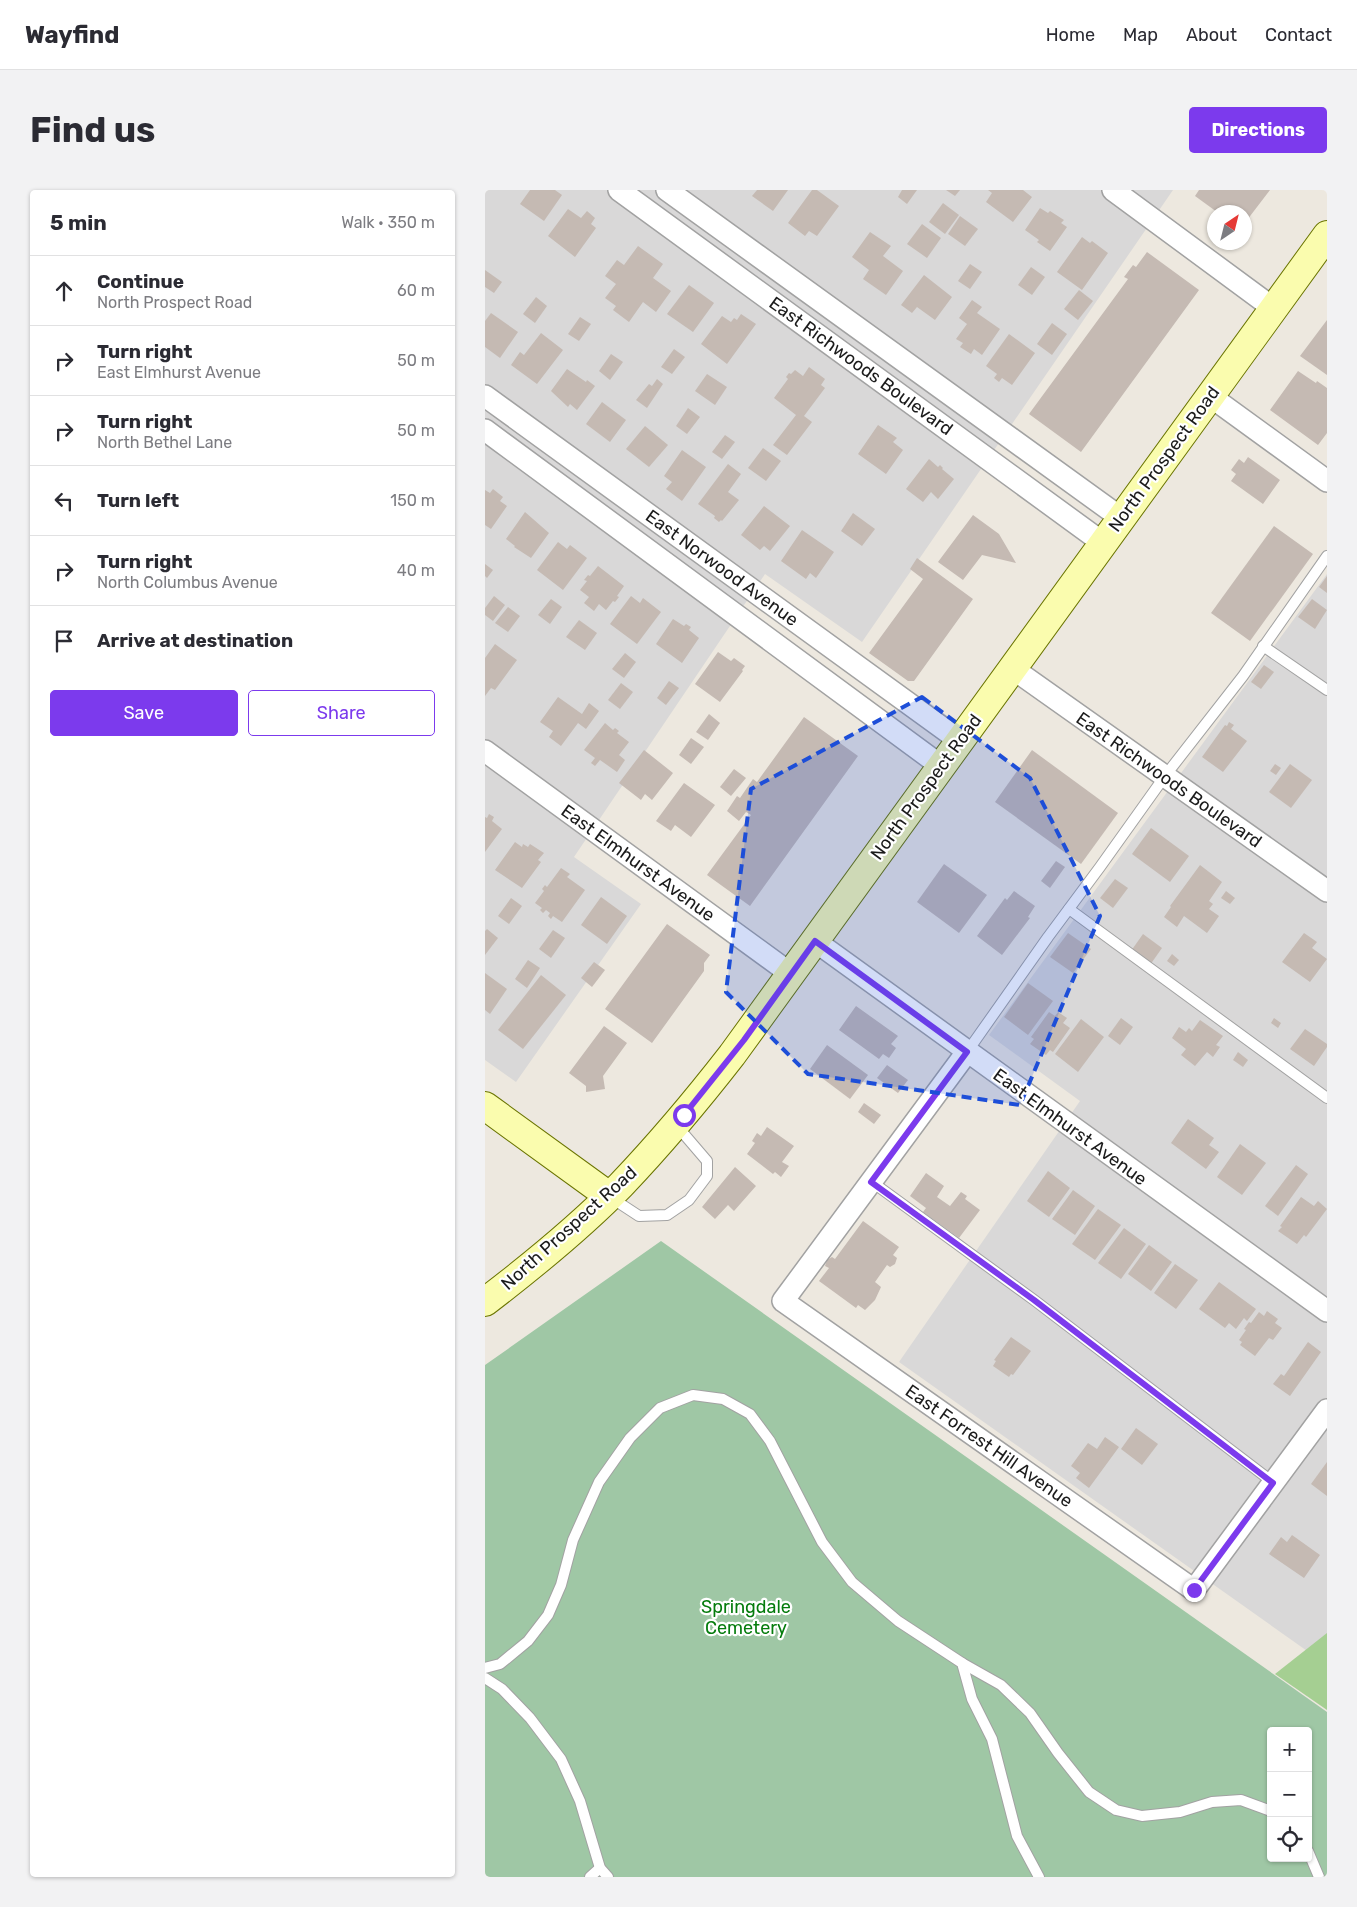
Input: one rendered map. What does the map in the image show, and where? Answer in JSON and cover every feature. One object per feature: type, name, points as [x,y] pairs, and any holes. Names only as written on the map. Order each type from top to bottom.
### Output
[{"type":"main road","name":"North Prospect Road","points":[[485,1302],[560,1241],[609,1196],[676,1124],[744,1040],[959,740],[1327,235]]},
{"type":"main road","points":[[485,1106],[609,1196]]},
{"type":"street","name":"East Richwoods Boulevard","points":[[619,190],[1103,543]]},
{"type":"street","name":"East Richwoods Boulevard","points":[[667,190],[1121,518]]},
{"type":"street","points":[[1113,190],[1273,308]]},
{"type":"street","name":"East Norwood Avenue","points":[[485,396],[959,740]]},
{"type":"street","points":[[1210,396],[1327,481]]},
{"type":"street","name":"East Norwood Avenue","points":[[485,430],[941,766]]},
{"type":"street","name":"East Richwoods Boulevard","points":[[1012,668],[1327,891]]},
{"type":"street","name":"East Elmhurst Avenue","points":[[485,751],[791,974]]},
{"type":"street","name":"East Elmhurst Avenue","points":[[815,941],[1327,1311]]},
{"type":"street","points":[[871,1182],[967,1052]]},
{"type":"street","name":"East Forrest Hill Avenue","points":[[871,1182],[783,1301],[1194,1590],[1273,1483]]},
{"type":"street","points":[[1273,1483],[1327,1410]]},
{"type":"lane","points":[[967,1052],[1165,776],[1243,676],[1327,556]]},
{"type":"lane","points":[[1263,646],[1327,690]]},
{"type":"lane","points":[[1069,910],[1327,1098]]},
{"type":"lane","points":[[609,1196],[639,1216],[667,1215],[689,1200],[707,1176],[707,1161],[676,1124]]},
{"type":"lane","points":[[871,1182],[1034,1300],[1273,1483]]},
{"type":"lane","points":[[485,1668],[500,1664],[528,1642],[548,1616],[561,1585],[573,1540],[599,1482],[630,1438],[659,1408],[693,1395],[723,1398],[750,1414],[770,1441],[822,1542],[852,1582],[898,1621],[962,1664],[1001,1685],[1030,1713],[1058,1753],[1089,1792],[1115,1810],[1142,1816],[1179,1812],[1212,1802],[1241,1800],[1267,1810]]},
{"type":"lane","points":[[962,1664],[972,1699],[992,1739],[1017,1836],[1039,1877]]},
{"type":"lane","points":[[485,1678],[501,1689],[530,1718],[561,1759],[580,1802],[600,1868],[608,1877]]},
{"type":"lane","points":[[1312,1860],[1319,1877]]},
{"type":"lane","points":[[590,1877],[600,1868]]},
{"type":"highlighted area","points":[[922,697],[1030,778],[1100,916],[1020,1105],[808,1074],[726,992],[751,789]]},
{"type":"shaded area","points":[[485,190],[1173,190],[862,642],[765,574],[574,857],[641,904],[516,1082],[485,1060]]},
{"type":"shaded area","points":[[1327,574],[1327,1665],[899,1362],[1080,1101],[989,1035]]},
{"type":"green space","name":"Springdale Cemetery","points":[[661,1241],[1327,1712],[1327,1877],[485,1877],[485,1365]]},
{"type":"green space","points":[[1327,1633],[1327,1710],[1275,1674]]},
{"type":"building","points":[[530,190],[555,190],[562,195],[544,221],[520,204]]},
{"type":"building","points":[[757,190],[788,190],[773,211],[752,196]]},
{"type":"building","points":[[812,190],[817,190],[839,206],[817,236],[809,231],[805,236],[788,223]]},
{"type":"building","points":[[902,190],[917,190],[907,204],[898,197]]},
{"type":"building","points":[[946,190],[960,190],[955,196]]},
{"type":"building","points":[[988,190],[1023,190],[1032,197],[1013,222],[986,202],[992,193]]},
{"type":"building","points":[[1199,190],[1270,190],[1252,214],[1252,205],[1207,205],[1195,196]]},
{"type":"building","points":[[943,203],[959,215],[945,234],[929,222]]},
{"type":"building","points":[[1040,208],[1048,213],[1050,211],[1064,220],[1061,223],[1067,227],[1050,251],[1025,230]]},
{"type":"building","points":[[568,209],[581,218],[587,211],[595,218],[591,224],[596,228],[575,257],[548,236]]},
{"type":"building","points":[[960,216],[978,229],[965,246],[948,234]]},
{"type":"building","points":[[922,224],[941,238],[927,258],[907,244]]},
{"type":"building","points":[[870,232],[891,246],[883,256],[903,271],[886,295],[863,279],[869,270],[852,257]]},
{"type":"building","points":[[1082,237],[1090,243],[1092,241],[1108,253],[1082,290],[1057,272]]},
{"type":"building","points":[[638,246],[663,264],[653,278],[671,291],[656,312],[643,302],[629,322],[613,310],[616,306],[605,298],[616,284],[605,276],[617,260],[624,265]]},
{"type":"building","points":[[1147,252],[1199,290],[1081,452],[1029,414],[1128,279],[1124,277],[1133,265],[1136,267]]},
{"type":"building","points":[[970,264],[982,272],[970,289],[958,281]]},
{"type":"building","points":[[1031,267],[1045,277],[1032,295],[1018,285]]},
{"type":"building","points":[[485,270],[502,282],[494,293],[485,287]]},
{"type":"building","points":[[924,275],[952,297],[935,320],[917,307],[912,313],[901,305]]},
{"type":"building","points":[[689,285],[714,303],[693,332],[667,314]]},
{"type":"building","points":[[1079,290],[1093,301],[1078,320],[1064,309]]},
{"type":"building","points":[[536,297],[547,306],[535,323],[523,314]]},
{"type":"building","points":[[972,300],[982,307],[977,313],[1000,329],[982,355],[974,349],[971,354],[960,347],[963,343],[956,339],[967,324],[959,318]]},
{"type":"building","points":[[491,313],[518,332],[500,358],[485,347],[485,321]]},
{"type":"building","points":[[741,314],[756,324],[727,364],[701,344],[722,316],[731,322],[734,318],[737,320]]},
{"type":"building","points":[[580,317],[591,324],[579,341],[568,334]]},
{"type":"building","points":[[1327,320],[1327,375],[1300,356]]},
{"type":"building","points":[[1052,323],[1067,334],[1052,355],[1037,344]]},
{"type":"building","points":[[541,333],[563,350],[537,384],[511,365],[520,352],[524,355]]},
{"type":"building","points":[[1009,334],[1035,353],[1012,385],[1002,378],[999,382],[994,378],[997,374],[986,366]]},
{"type":"building","points":[[674,349],[685,357],[672,374],[661,367]]},
{"type":"building","points":[[611,354],[623,362],[610,380],[599,371]]},
{"type":"building","points":[[809,367],[825,379],[821,385],[825,388],[804,416],[812,422],[787,455],[773,445],[796,415],[774,398],[788,379],[786,377],[789,373],[791,374],[795,370],[803,376]]},
{"type":"building","points":[[567,369],[595,386],[577,410],[570,404],[568,407],[551,391]]},
{"type":"building","points":[[1298,371],[1327,388],[1327,433],[1318,445],[1270,410]]},
{"type":"building","points":[[707,374],[727,387],[715,405],[695,391]]},
{"type":"building","points":[[657,379],[663,384],[647,408],[636,400],[649,384],[652,386]]},
{"type":"building","points":[[602,402],[626,420],[610,442],[586,424]]},
{"type":"building","points":[[688,408],[700,417],[687,434],[676,426]]},
{"type":"building","points":[[878,425],[897,438],[893,442],[903,450],[886,474],[858,454]]},
{"type":"building","points":[[645,426],[668,445],[649,467],[626,449]]},
{"type":"building","points":[[725,435],[735,442],[722,459],[712,452]]},
{"type":"building","points":[[763,448],[781,461],[766,481],[748,468]]},
{"type":"building","points":[[682,450],[706,467],[682,501],[666,489],[672,482],[664,476]]},
{"type":"building","points":[[1248,457],[1280,480],[1263,504],[1231,481],[1236,474],[1231,470],[1239,459],[1244,463]]},
{"type":"building","points":[[929,459],[938,467],[940,465],[954,479],[938,499],[931,492],[923,502],[906,489]]},
{"type":"building","points":[[728,464],[741,474],[728,492],[739,500],[722,521],[719,522],[714,518],[715,516],[698,504]]},
{"type":"building","points":[[493,489],[503,497],[500,501],[507,506],[491,529],[485,525],[485,490],[490,493]]},
{"type":"building","points":[[764,506],[790,526],[770,551],[764,546],[760,550],[741,535]]},
{"type":"building","points":[[525,512],[549,533],[531,558],[514,547],[506,539]]},
{"type":"building","points":[[853,513],[875,529],[862,546],[841,531]]},
{"type":"building","points":[[973,515],[999,534],[1016,563],[982,555],[963,580],[938,562]]},
{"type":"building","points":[[1274,526],[1313,554],[1250,641],[1211,613]]},
{"type":"building","points":[[802,530],[834,552],[816,578],[810,573],[806,579],[781,561]]},
{"type":"building","points":[[558,542],[567,549],[570,545],[587,558],[563,590],[537,570]]},
{"type":"building","points":[[917,558],[973,599],[914,681],[908,681],[869,653],[923,579],[910,569]]},
{"type":"building","points":[[485,564],[493,570],[487,578],[485,576]]},
{"type":"building","points":[[598,566],[624,586],[617,596],[619,597],[606,610],[599,604],[594,611],[584,603],[589,597],[580,590],[587,581],[584,580]]},
{"type":"building","points":[[1327,576],[1327,593],[1319,587]]},
{"type":"building","points":[[494,596],[505,605],[493,621],[485,615],[485,608]]},
{"type":"building","points":[[631,596],[640,603],[643,598],[661,612],[637,644],[610,624]]},
{"type":"building","points":[[551,599],[562,607],[550,624],[538,615]]},
{"type":"building","points":[[1312,599],[1327,610],[1315,629],[1298,617]]},
{"type":"building","points":[[508,607],[520,616],[508,632],[495,623]]},
{"type":"building","points":[[673,619],[684,626],[686,624],[691,627],[689,630],[699,638],[682,663],[656,644]]},
{"type":"building","points":[[579,620],[597,633],[585,650],[566,637]]},
{"type":"building","points":[[495,644],[517,660],[495,690],[491,688],[485,696],[485,658]]},
{"type":"building","points":[[718,652],[731,661],[734,658],[745,666],[720,702],[695,684]]},
{"type":"building","points":[[625,653],[636,662],[624,678],[612,669]]},
{"type":"building","points":[[1264,665],[1274,672],[1261,689],[1251,682]]},
{"type":"building","points":[[669,681],[679,688],[666,705],[657,698]]},
{"type":"building","points":[[621,683],[633,692],[620,709],[608,700]]},
{"type":"building","points":[[558,697],[582,714],[589,703],[599,711],[586,729],[578,723],[561,746],[549,737],[553,731],[540,722]]},
{"type":"building","points":[[709,714],[720,723],[708,740],[696,732]]},
{"type":"building","points":[[804,717],[858,756],[750,906],[707,875],[751,815],[746,812],[739,821],[727,811],[737,796],[740,798],[753,779],[757,782]]},
{"type":"building","points":[[1229,722],[1234,725],[1231,729],[1247,741],[1223,772],[1202,757]]},
{"type":"building","points":[[605,723],[613,730],[615,728],[619,731],[617,733],[629,742],[619,755],[625,760],[617,772],[600,760],[595,766],[591,763],[595,758],[584,750]]},
{"type":"building","points":[[691,738],[704,747],[691,764],[679,755]]},
{"type":"building","points":[[644,750],[673,773],[652,800],[645,794],[641,800],[619,783]]},
{"type":"building","points":[[1032,750],[1118,813],[1081,864],[995,802]]},
{"type":"building","points":[[1275,764],[1281,768],[1276,775],[1270,771]]},
{"type":"building","points":[[1290,764],[1312,780],[1291,808],[1269,792]]},
{"type":"building","points":[[734,769],[746,778],[731,796],[720,787]]},
{"type":"building","points":[[684,783],[715,805],[691,837],[675,825],[671,831],[656,821]]},
{"type":"building","points":[[489,814],[494,817],[492,821],[502,829],[485,852],[485,817],[487,818]]},
{"type":"building","points":[[1151,828],[1189,856],[1170,882],[1132,854]]},
{"type":"building","points":[[515,842],[522,847],[523,844],[528,847],[530,844],[544,853],[538,860],[541,862],[522,888],[495,870]]},
{"type":"building","points":[[1056,861],[1065,867],[1050,888],[1041,881]]},
{"type":"building","points":[[944,864],[987,895],[959,933],[917,902]]},
{"type":"building","points":[[1200,865],[1222,882],[1209,901],[1213,904],[1209,909],[1219,916],[1207,933],[1184,916],[1177,927],[1164,917]]},
{"type":"building","points":[[561,868],[570,874],[567,877],[585,890],[562,922],[553,916],[551,919],[548,916],[550,913],[546,910],[543,913],[540,910],[542,908],[535,903],[544,891],[542,889],[545,885],[547,887]]},
{"type":"building","points":[[1115,879],[1128,888],[1113,908],[1100,898]]},
{"type":"building","points":[[1014,891],[1035,906],[1028,917],[1030,918],[1002,955],[977,936],[1005,898],[1007,900]]},
{"type":"building","points":[[1226,891],[1235,898],[1230,904],[1221,898]]},
{"type":"building","points":[[601,897],[627,916],[607,944],[581,925]]},
{"type":"building","points":[[511,898],[522,906],[509,924],[498,916]]},
{"type":"building","points":[[667,924],[710,955],[704,963],[704,971],[652,1043],[605,1009]]},
{"type":"building","points":[[487,929],[498,938],[485,955],[485,931]]},
{"type":"building","points":[[553,930],[565,938],[551,958],[539,949]]},
{"type":"building","points":[[1068,933],[1091,949],[1073,973],[1050,957]]},
{"type":"building","points":[[1304,933],[1317,942],[1312,948],[1327,959],[1310,982],[1282,962]]},
{"type":"building","points":[[1143,934],[1162,948],[1150,965],[1131,951]]},
{"type":"building","points":[[1172,954],[1179,960],[1174,966],[1167,961]]},
{"type":"building","points":[[528,960],[540,968],[527,988],[515,979]]},
{"type":"building","points":[[594,962],[605,970],[592,987],[581,978]]},
{"type":"building","points":[[485,973],[507,989],[490,1014],[485,1010]]},
{"type":"building","points":[[541,975],[566,995],[523,1049],[498,1030]]},
{"type":"building","points":[[1028,983],[1053,1001],[1028,1035],[1004,1017]]},
{"type":"building","points":[[856,1006],[898,1036],[891,1044],[896,1048],[889,1058],[883,1054],[879,1059],[839,1030]]},
{"type":"building","points":[[1049,1012],[1055,1016],[1058,1012],[1067,1018],[1063,1023],[1070,1028],[1053,1052],[1050,1050],[1046,1055],[1030,1044],[1034,1039],[1031,1037]]},
{"type":"building","points":[[1121,1018],[1133,1027],[1120,1045],[1108,1036]]},
{"type":"building","points":[[1274,1018],[1281,1023],[1278,1028],[1271,1023]]},
{"type":"building","points":[[1081,1019],[1104,1037],[1078,1072],[1055,1054]]},
{"type":"building","points":[[1200,1020],[1223,1036],[1216,1045],[1220,1047],[1213,1057],[1207,1052],[1195,1066],[1181,1055],[1186,1049],[1172,1038],[1179,1027],[1186,1032],[1189,1028],[1192,1031]]},
{"type":"building","points":[[604,1026],[627,1043],[603,1076],[605,1089],[586,1092],[586,1086],[569,1073]]},
{"type":"building","points":[[1305,1029],[1327,1044],[1327,1047],[1314,1066],[1290,1049]]},
{"type":"building","points":[[827,1045],[868,1075],[850,1099],[810,1069]]},
{"type":"building","points":[[1238,1052],[1248,1060],[1243,1067],[1233,1060]]},
{"type":"building","points":[[887,1065],[908,1080],[898,1093],[877,1078]]},
{"type":"building","points":[[864,1103],[881,1115],[874,1124],[858,1112]]},
{"type":"building","points":[[1188,1119],[1214,1138],[1209,1145],[1219,1152],[1206,1169],[1171,1143]]},
{"type":"building","points":[[767,1127],[794,1146],[782,1162],[789,1166],[781,1177],[775,1172],[773,1174],[747,1154],[755,1143],[752,1141],[757,1133],[761,1136]]},
{"type":"building","points":[[1240,1144],[1266,1163],[1242,1195],[1217,1177]]},
{"type":"building","points":[[1296,1165],[1308,1174],[1278,1216],[1265,1206]]},
{"type":"building","points":[[735,1167],[756,1186],[734,1211],[728,1205],[715,1219],[702,1207]]},
{"type":"building","points":[[1048,1171],[1070,1188],[1049,1217],[1027,1201]]},
{"type":"building","points":[[926,1173],[944,1186],[937,1197],[950,1206],[961,1192],[967,1196],[965,1199],[980,1210],[959,1238],[923,1212],[926,1208],[910,1196]]},
{"type":"building","points":[[1073,1190],[1095,1206],[1075,1235],[1052,1219]]},
{"type":"building","points":[[1301,1197],[1314,1206],[1318,1201],[1327,1209],[1306,1237],[1304,1235],[1297,1244],[1278,1231]]},
{"type":"building","points":[[1098,1209],[1121,1225],[1095,1260],[1072,1244]]},
{"type":"building","points":[[863,1221],[899,1247],[893,1255],[897,1258],[895,1264],[890,1267],[887,1265],[875,1282],[881,1287],[875,1300],[865,1310],[858,1305],[856,1308],[819,1281],[829,1268],[825,1266],[827,1260],[832,1257],[835,1259]]},
{"type":"building","points":[[1124,1228],[1146,1244],[1121,1279],[1098,1263]]},
{"type":"building","points":[[1149,1245],[1172,1262],[1151,1291],[1128,1274]]},
{"type":"building","points":[[1175,1264],[1198,1280],[1176,1309],[1154,1293]]},
{"type":"building","points":[[1219,1282],[1256,1309],[1247,1321],[1244,1318],[1236,1329],[1229,1323],[1225,1328],[1199,1309]]},
{"type":"building","points":[[1267,1311],[1278,1319],[1275,1323],[1282,1328],[1273,1340],[1269,1338],[1255,1356],[1240,1345],[1242,1342],[1239,1340],[1249,1322],[1251,1323],[1259,1312],[1264,1316]]},
{"type":"building","points":[[1011,1337],[1031,1351],[1013,1375],[1011,1374],[1009,1377],[993,1366],[996,1361],[994,1360]]},
{"type":"building","points":[[1308,1342],[1321,1352],[1290,1396],[1273,1384],[1281,1374],[1284,1376]]},
{"type":"building","points":[[1136,1428],[1158,1444],[1142,1465],[1121,1449]]},
{"type":"building","points":[[1105,1437],[1119,1447],[1089,1488],[1076,1478],[1080,1473],[1071,1466],[1088,1443],[1097,1449]]},
{"type":"building","points":[[1327,1462],[1327,1496],[1311,1484]]},
{"type":"building","points":[[1292,1535],[1320,1555],[1304,1578],[1269,1554],[1281,1537],[1287,1542]]},
{"type":"route","points":[[684,1115],[744,1040],[815,941],[967,1052],[871,1182],[1034,1300],[1273,1483],[1194,1590]]}]
